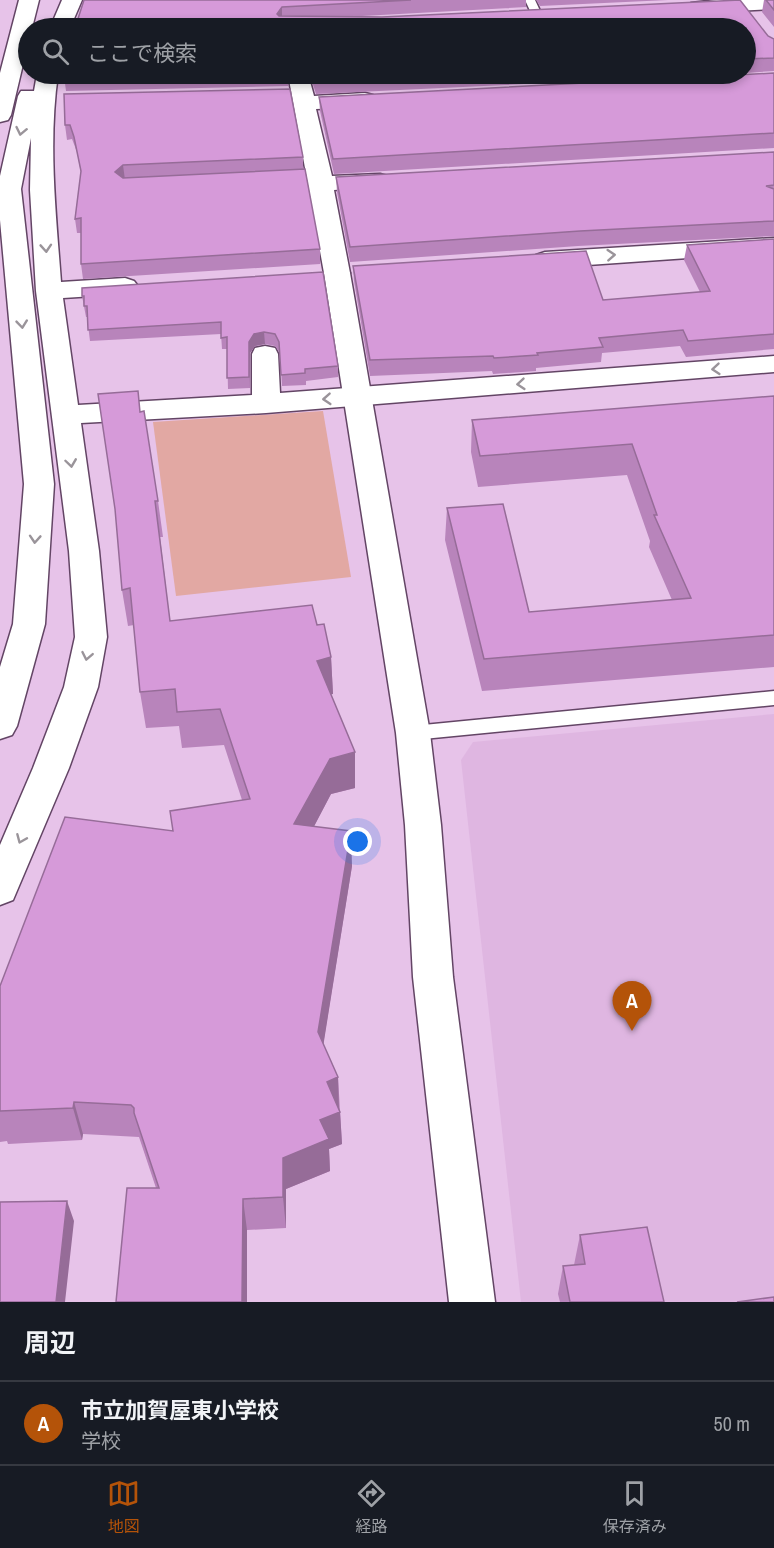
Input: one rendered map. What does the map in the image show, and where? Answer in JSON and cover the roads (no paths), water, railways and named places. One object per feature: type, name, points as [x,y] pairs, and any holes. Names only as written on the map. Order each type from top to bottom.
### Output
[{"type":"main road","points":[[24,18],[29,0]]},
{"type":"main road","points":[[46,18],[50,0]]},
{"type":"main road","points":[[64,18],[72,0]]},
{"type":"main road","points":[[675,8],[747,9],[774,3]]},
{"type":"main road","points":[[514,16],[534,8],[560,14]]},
{"type":"main road","points":[[0,115],[18,44]]},
{"type":"main road","points":[[0,726],[29,624],[39,484],[4,188],[31,84]]},
{"type":"main road","points":[[0,889],[51,768],[81,687],[91,636],[84,551],[49,291],[42,190],[46,84]]},
{"type":"main road","points":[[279,94],[302,90],[387,99]]},
{"type":"main road","points":[[302,90],[317,180],[337,273],[413,733],[423,825],[433,977],[472,1302]]},
{"type":"main road","points":[[44,99],[67,99]]},
{"type":"main road","points":[[317,180],[405,179]]},
{"type":"main road","points":[[4,188],[42,190]]},
{"type":"main road","points":[[526,261],[774,245]]},
{"type":"main road","points":[[49,291],[153,285]]},
{"type":"main road","points":[[265,354],[266,404]]},
{"type":"main road","points":[[64,415],[266,404],[774,364]]},
{"type":"lane","points":[[413,733],[774,698]]},
{"type":"place","name":"市立加賀屋東小学校","points":[[632,1031]]}]
